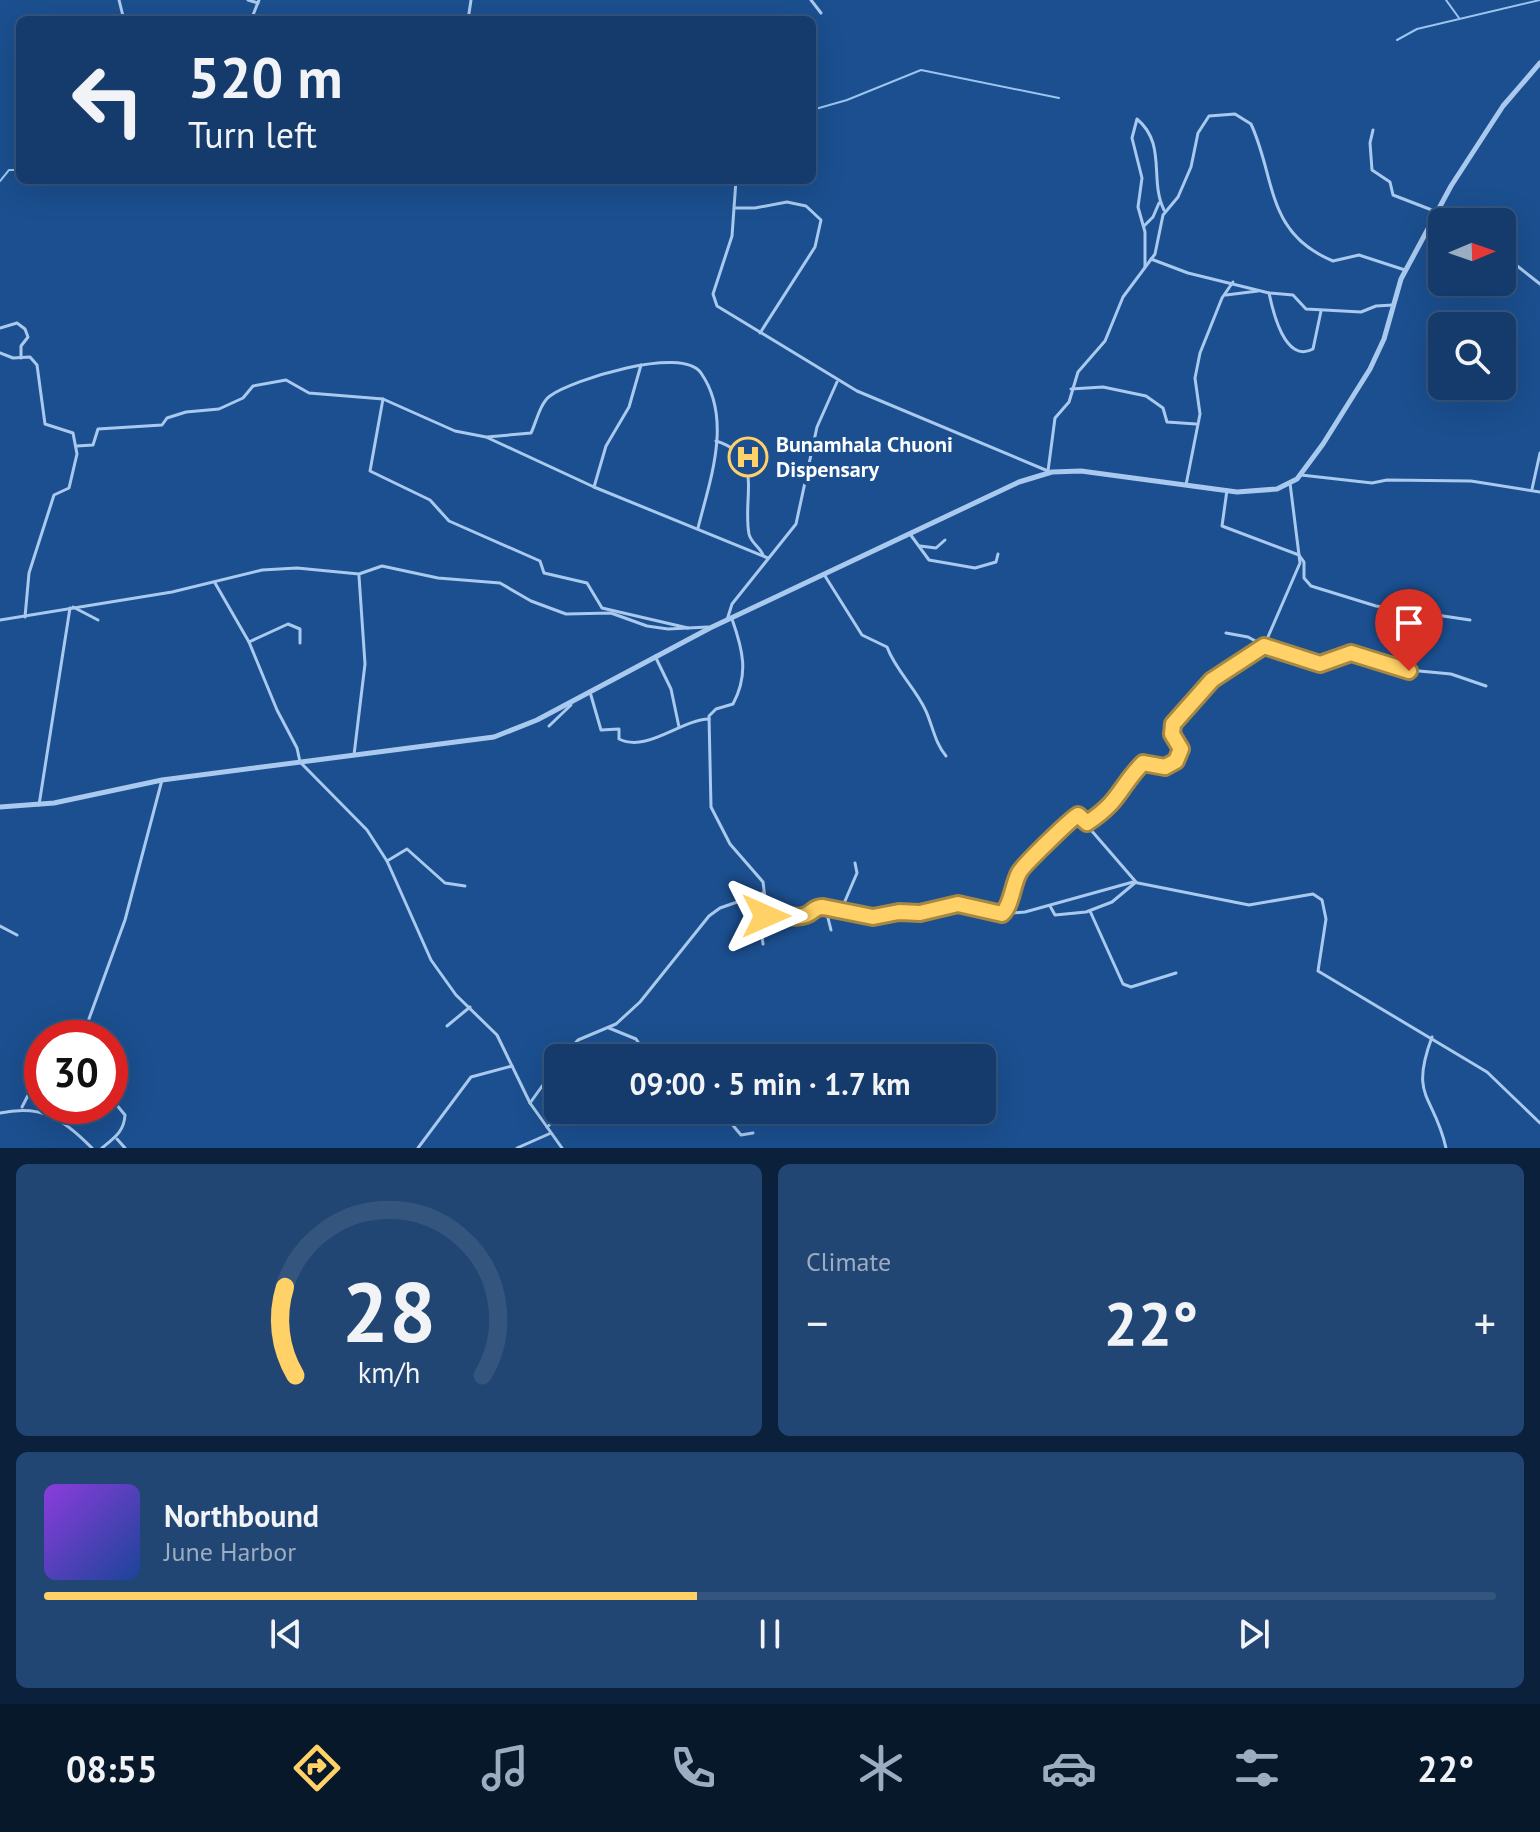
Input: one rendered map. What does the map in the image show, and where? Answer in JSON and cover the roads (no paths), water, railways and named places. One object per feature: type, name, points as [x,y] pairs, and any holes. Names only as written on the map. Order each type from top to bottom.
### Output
[{"type":"street","points":[[248,0],[258,1]]},
{"type":"street","points":[[811,0],[821,13]]},
{"type":"street","points":[[1440,208],[1494,118],[1540,63]]},
{"type":"street","points":[[1050,472],[1053,425],[1069,402],[1071,389],[1088,357],[1105,341],[1123,297],[1157,248],[1165,211],[1184,182],[1198,133],[1206,119],[1215,114],[1235,114],[1253,128],[1274,204],[1281,217],[1303,241],[1330,260],[1359,255],[1405,270]]},
{"type":"street","points":[[1144,270],[1143,227],[1138,207],[1142,178],[1132,138],[1137,119],[1158,153],[1160,199],[1165,211]]},
{"type":"street","points":[[1373,130],[1370,143],[1373,171],[1390,182],[1393,195],[1430,208]]},
{"type":"street","points":[[736,184],[732,236],[714,300],[717,306],[838,381],[1050,472]]},
{"type":"street","points":[[1143,227],[1153,217],[1160,199]]},
{"type":"street","points":[[734,208],[787,202],[806,206],[821,220],[815,247],[760,333]]},
{"type":"street","points":[[0,807],[39,805],[162,780],[494,737],[590,692],[710,628],[1019,482],[1050,472],[1097,472],[1227,490],[1268,490],[1290,483],[1301,475],[1370,369],[1384,339],[1405,270],[1428,229]]},
{"type":"street","points":[[1151,259],[1188,273],[1269,293],[1293,295],[1301,308],[1361,312],[1376,306],[1393,305]]},
{"type":"street","points":[[1516,265],[1540,284]]},
{"type":"street","points":[[1186,485],[1200,414],[1195,378],[1200,353],[1233,282]]},
{"type":"street","points":[[1226,295],[1259,290]]},
{"type":"street","points":[[1269,293],[1284,337],[1291,347],[1300,351],[1313,349],[1321,311]]},
{"type":"street","points":[[0,328],[17,323],[25,329],[28,336],[21,346],[21,358]]},
{"type":"street","points":[[0,353],[30,357],[37,365],[46,425],[73,433],[77,446],[69,488],[54,495],[32,559],[25,617]]},
{"type":"street","points":[[594,487],[606,446],[629,407],[641,364]]},
{"type":"street","points":[[486,437],[531,433],[550,396],[578,380],[641,364],[688,364],[698,369],[716,416],[716,441],[698,528]]},
{"type":"street","points":[[77,446],[93,445],[98,429],[162,425],[167,418],[186,412],[219,409],[243,398],[253,386],[282,379],[309,393],[383,399],[455,431],[486,437],[594,487],[765,556]]},
{"type":"street","points":[[763,944],[761,929],[767,907],[763,882],[729,843],[711,807],[709,719],[713,711],[733,704],[743,678],[743,656],[729,619],[732,604],[765,556],[796,524],[817,427],[838,381]]},
{"type":"street","points":[[1071,389],[1103,387],[1146,396],[1163,408],[1165,420],[1196,424]]},
{"type":"street","points":[[383,399],[370,471],[430,500],[449,521],[541,561],[544,573],[587,583],[602,608],[692,628]]},
{"type":"street","points":[[716,441],[735,447],[743,460],[748,480],[749,537],[765,556]]},
{"type":"street","points":[[1532,489],[1540,453]]},
{"type":"street","points":[[1301,475],[1372,483],[1390,479],[1471,481],[1540,492]]},
{"type":"street","points":[[1087,823],[1110,808],[1143,763],[1165,767],[1176,761],[1181,749],[1172,734],[1173,724],[1212,680],[1264,646],[1294,582],[1299,555],[1290,483]]},
{"type":"street","points":[[1227,490],[1224,528],[1299,555],[1304,562],[1306,582],[1319,589],[1376,606],[1470,620]]},
{"type":"street","points":[[910,534],[927,559],[975,568],[996,562],[998,554]]},
{"type":"street","points":[[920,546],[936,548],[945,540]]},
{"type":"street","points":[[0,620],[215,582],[262,570],[288,568],[359,574],[382,566],[438,578],[500,583],[561,613],[611,613],[647,626],[710,628]]},
{"type":"street","points":[[354,755],[365,664],[359,574]]},
{"type":"street","points":[[825,576],[862,635],[887,647],[893,662],[925,710],[936,743],[946,756]]},
{"type":"street","points":[[215,582],[249,642],[277,710],[297,748],[300,762],[367,830],[387,861],[431,960],[456,995],[497,1035],[530,1103],[562,1148]]},
{"type":"street","points":[[71,608],[98,620]]},
{"type":"street","points":[[39,805],[53,696],[71,608]]},
{"type":"street","points":[[249,642],[288,624],[300,629],[300,643]]},
{"type":"street","points":[[1226,633],[1248,637],[1264,646],[1320,664],[1351,653],[1398,669],[1451,674],[1486,686]]},
{"type":"street","points":[[655,655],[671,689],[679,727]]},
{"type":"street","points":[[590,692],[601,730],[619,729],[618,738],[623,742],[650,739],[709,719]]},
{"type":"street","points":[[549,726],[572,701]]},
{"type":"street","points":[[89,1020],[125,920],[162,780]]},
{"type":"street","points":[[1005,912],[1025,864],[1049,845],[1073,816],[1087,823],[1136,882]]},
{"type":"street","points":[[387,861],[407,849],[445,883],[465,886]]},
{"type":"street","points":[[842,909],[857,873],[855,863]]},
{"type":"street","points":[[1049,905],[1055,915],[1090,911],[1112,902],[1136,882]]},
{"type":"street","points":[[767,907],[793,916],[805,915],[816,907],[842,909],[873,917],[899,912],[920,913],[958,904],[998,914],[1025,912],[1136,882],[1249,905],[1274,904],[1306,895],[1319,896],[1326,916],[1317,969],[1487,1072],[1540,1123]]},
{"type":"street","points":[[574,1044],[608,1028],[647,996],[705,920],[720,908],[763,893]]},
{"type":"street","points":[[831,930],[828,918],[835,908]]},
{"type":"street","points":[[1090,911],[1123,984],[1131,987],[1176,973]]},
{"type":"street","points":[[0,926],[17,935]]},
{"type":"street","points":[[447,1026],[470,1007]]},
{"type":"street","points":[[608,1028],[636,1039],[639,1044]]},
{"type":"street","points":[[1432,1037],[1421,1083],[1446,1148]]},
{"type":"street","points":[[418,1148],[471,1077],[512,1066]]},
{"type":"street","points":[[530,1103],[544,1084]]},
{"type":"street","points":[[22,1107],[24,1103]]},
{"type":"street","points":[[0,1113],[22,1107],[52,1117],[92,1148]]},
{"type":"street","points":[[102,1148],[116,1137],[121,1124]]},
{"type":"street","points":[[547,1127],[550,1124]]},
{"type":"street","points":[[732,1124],[740,1134],[753,1133]]},
{"type":"street","points":[[517,1148],[551,1133]]},
{"type":"street","points":[[116,1137],[125,1148]]},
{"type":"waterway","points":[[1446,0],[1459,18]]},
{"type":"waterway","points":[[1397,40],[1417,29],[1540,0]]},
{"type":"waterway","points":[[816,109],[847,100],[921,70],[1059,98]]},
{"type":"waterway","points":[[0,181],[9,170],[16,170]]},
{"type":"place","name":"Bunamhala Chuoni Dispensary","points":[[748,457]]}]
